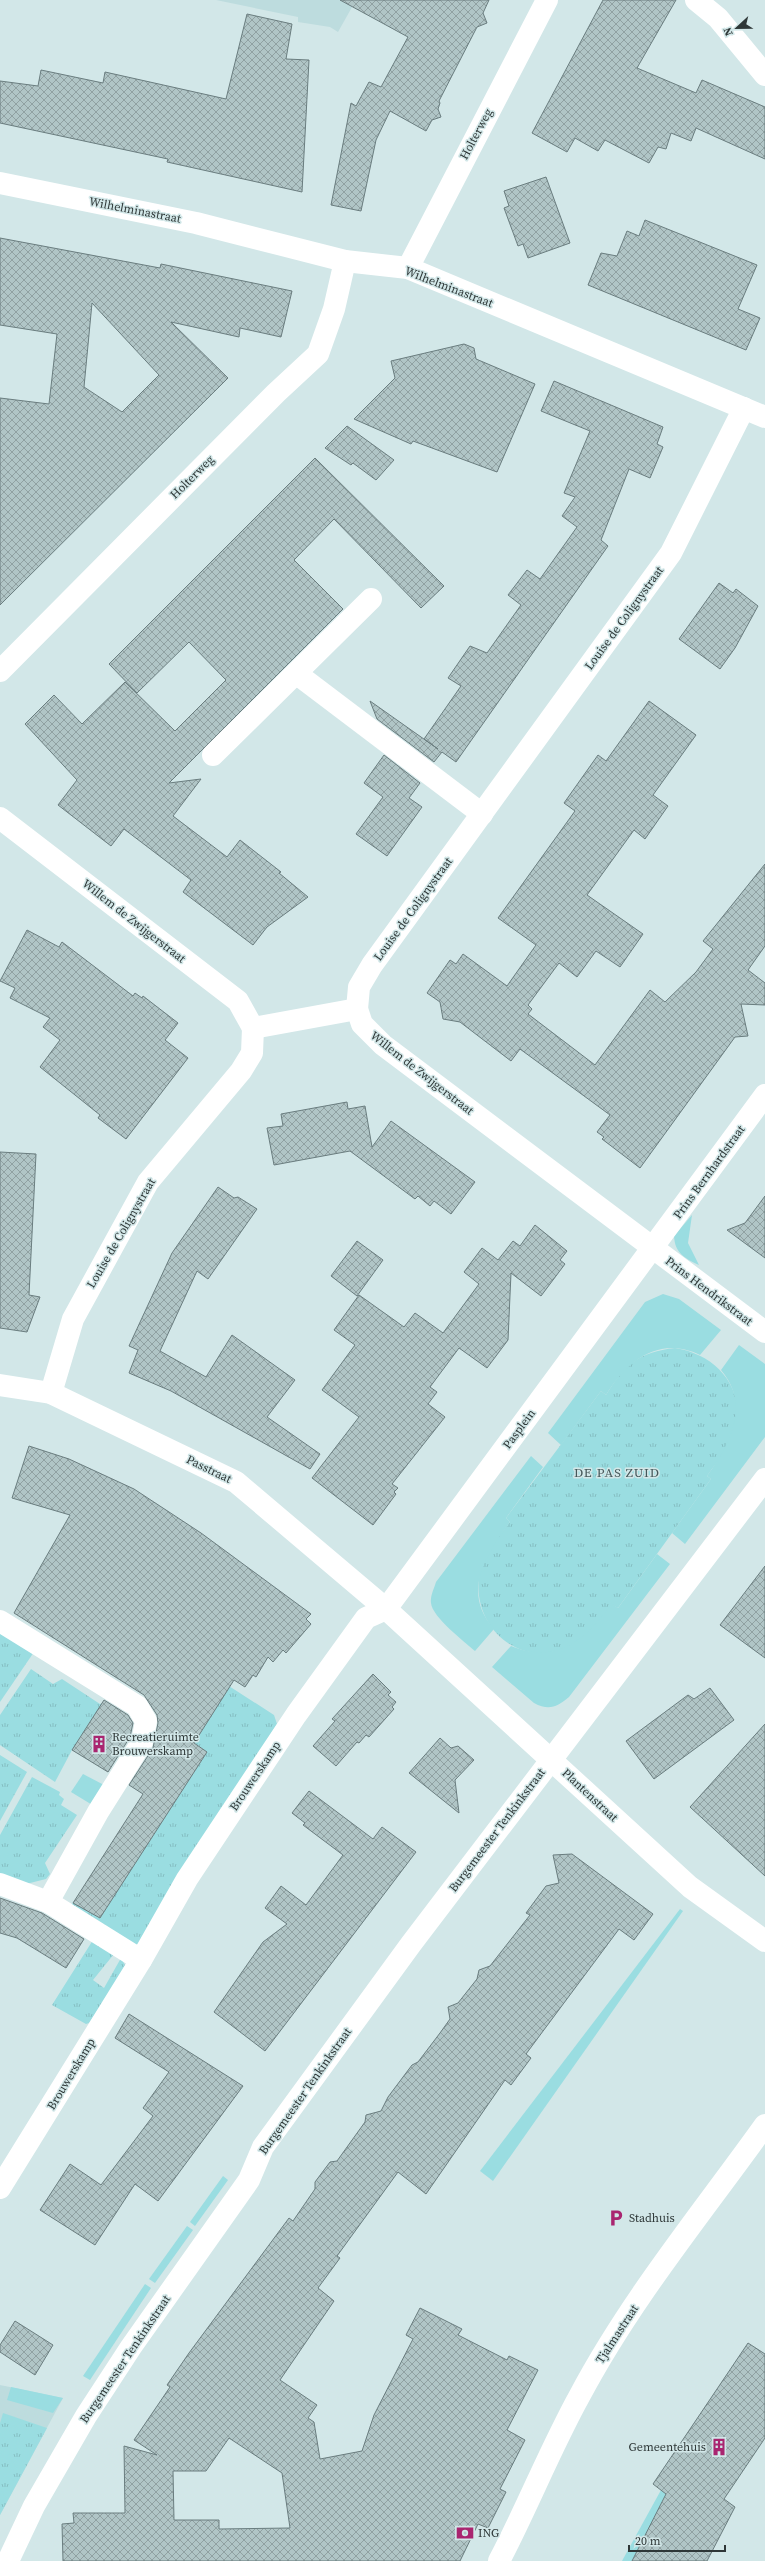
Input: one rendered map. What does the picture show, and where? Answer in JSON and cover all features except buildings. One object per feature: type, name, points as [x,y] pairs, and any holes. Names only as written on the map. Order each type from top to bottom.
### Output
[{"type":"street","name":"Holterweg","points":[[408,268],[547,0]]},
{"type":"street","points":[[696,0],[718,18],[765,75]]},
{"type":"street","name":"Wilhelminastraat","points":[[0,183],[196,222],[345,261],[408,268],[765,417]]},
{"type":"street","name":"Holterweg","points":[[0,671],[276,392],[318,354],[334,309],[345,261]]},
{"type":"street","name":"Louise de Colignystraat","points":[[357,1010],[359,988],[372,965],[671,553],[744,408]]},
{"type":"street","points":[[212,755],[297,674],[371,599]]},
{"type":"street","points":[[297,674],[482,814]]},
{"type":"street","name":"Willem de Zwijgerstraat","points":[[0,818],[238,1001],[253,1028]]},
{"type":"street","points":[[253,1028],[357,1010]]},
{"type":"street","name":"Willem de Zwijgerstraat","points":[[357,1010],[362,1024],[383,1045],[652,1249]]},
{"type":"street","name":"Louise de Colignystraat","points":[[51,1393],[73,1319],[144,1189],[241,1071],[252,1053],[253,1028]]},
{"type":"street","name":"Prins Bernhardstraat","points":[[652,1249],[765,1095]]},
{"type":"street","name":"Prins Hendrikstraat","points":[[652,1249],[765,1332]]},
{"type":"street","name":"Pasplein","points":[[386,1609],[652,1249]]},
{"type":"street","name":"Passtraat","points":[[0,1385],[51,1393],[236,1482],[386,1609]]},
{"type":"street","points":[[552,1759],[765,1479]]},
{"type":"street","name":"Plantenstraat","points":[[386,1609],[552,1759],[690,1887],[765,1941]]},
{"type":"street","name":"Brouwerskamp","points":[[0,2188],[141,1960],[187,1879],[296,1715],[366,1618],[386,1609]]},
{"type":"street","points":[[0,1621],[136,1706],[146,1721],[142,1742],[98,1812],[48,1902]]},
{"type":"street","name":"Burgemeester Tenkinkstraat","points":[[8,2561],[34,2506],[86,2416],[131,2347],[249,2180],[263,2147],[411,1944],[552,1759]]},
{"type":"street","points":[[0,1884],[48,1902],[141,1960]]},
{"type":"street","name":"Tjalmastraat","points":[[499,2561],[580,2395],[602,2357],[644,2293],[765,2124]]},
{"type":"shaded area","points":[[216,0],[356,0],[338,32],[330,27],[298,22],[298,17]]},
{"type":"shaded area","points":[[0,2385],[63,2398],[0,2515]]},
{"type":"green space","points":[[692,1215],[688,1243],[699,1265],[689,1260],[678,1251],[674,1236]]},
{"type":"green space","points":[[663,1294],[679,1299],[721,1330],[700,1355],[685,1350],[671,1348],[658,1350],[634,1362],[614,1383],[606,1395],[601,1391],[561,1445],[548,1433],[645,1302]]},
{"type":"green space","points":[[739,1345],[765,1364],[765,1437],[685,1544],[672,1533],[711,1479],[707,1476],[723,1451],[734,1424],[736,1410],[735,1397],[730,1383],[721,1370]]},
{"type":"green space","points":[[675,1348],[704,1358],[716,1367],[726,1377],[733,1389],[737,1403],[737,1418],[731,1440],[707,1476],[711,1479],[618,1608],[612,1605],[585,1636],[571,1646],[544,1653],[527,1651],[511,1645],[498,1634],[487,1621],[481,1604],[478,1587],[483,1562],[493,1544],[510,1522],[506,1518],[601,1391],[606,1395],[620,1375],[634,1361],[642,1356]]},
{"type":"green space","points":[[531,1456],[543,1467],[506,1518],[510,1522],[493,1547],[481,1574],[478,1588],[479,1601],[484,1615],[494,1629],[475,1651],[450,1629],[437,1615],[431,1603],[432,1595],[436,1582]]},
{"type":"green space","points":[[657,1554],[670,1564],[569,1697],[561,1703],[553,1707],[544,1707],[534,1703],[492,1667],[511,1646],[527,1651],[543,1652],[556,1650],[581,1638],[592,1628],[612,1604],[618,1608]]},
{"type":"green space","points":[[0,1630],[34,1652],[0,1702]]},
{"type":"green space","points":[[198,1666],[274,1715],[277,1724],[140,1944],[135,1945],[70,1907],[74,1901],[100,1917],[207,1752],[194,1743],[217,1706],[185,1685]]},
{"type":"green space","points":[[31,1669],[53,1684],[62,1679],[100,1704],[107,1702],[92,1727],[72,1750],[55,1782],[0,1745],[0,1715]]},
{"type":"green space","points":[[0,1755],[27,1772],[0,1821]]},
{"type":"green space","points":[[83,1774],[106,1786],[94,1806],[71,1792]]},
{"type":"green space","points":[[32,1777],[60,1792],[59,1795],[64,1799],[61,1805],[77,1815],[45,1863],[50,1874],[46,1879],[26,1884],[0,1877],[0,1835]]},
{"type":"green space","points":[[680,1909],[683,1911],[493,2181],[480,2171]]},
{"type":"green space","points":[[93,1940],[114,1954],[93,1980],[104,1988],[121,1958],[126,1967],[89,2023],[86,2024],[52,2005]]},
{"type":"green space","points":[[223,2176],[228,2180],[195,2226],[190,2222]]},
{"type":"green space","points":[[187,2226],[193,2230],[155,2283],[149,2279]]},
{"type":"green space","points":[[145,2284],[151,2288],[90,2380],[83,2376]]},
{"type":"green space","points":[[11,2387],[63,2398],[53,2413],[7,2400]]},
{"type":"green space","points":[[3,2413],[47,2428],[0,2515],[0,2423]]},
{"type":"green space","points":[[661,2490],[667,2494],[632,2561],[622,2561]]},
{"type":"place","name":"Recreatieruimte Brouwerskamp","points":[[99,1744]]},
{"type":"place","name":"Stadhuis","points":[[616,2218]]},
{"type":"place","name":"Gemeentehuis","points":[[719,2447]]},
{"type":"place","name":"ING","points":[[465,2533]]},
{"type":"district","name":"DE PAS ZUID","points":[[617,1472]]}]
